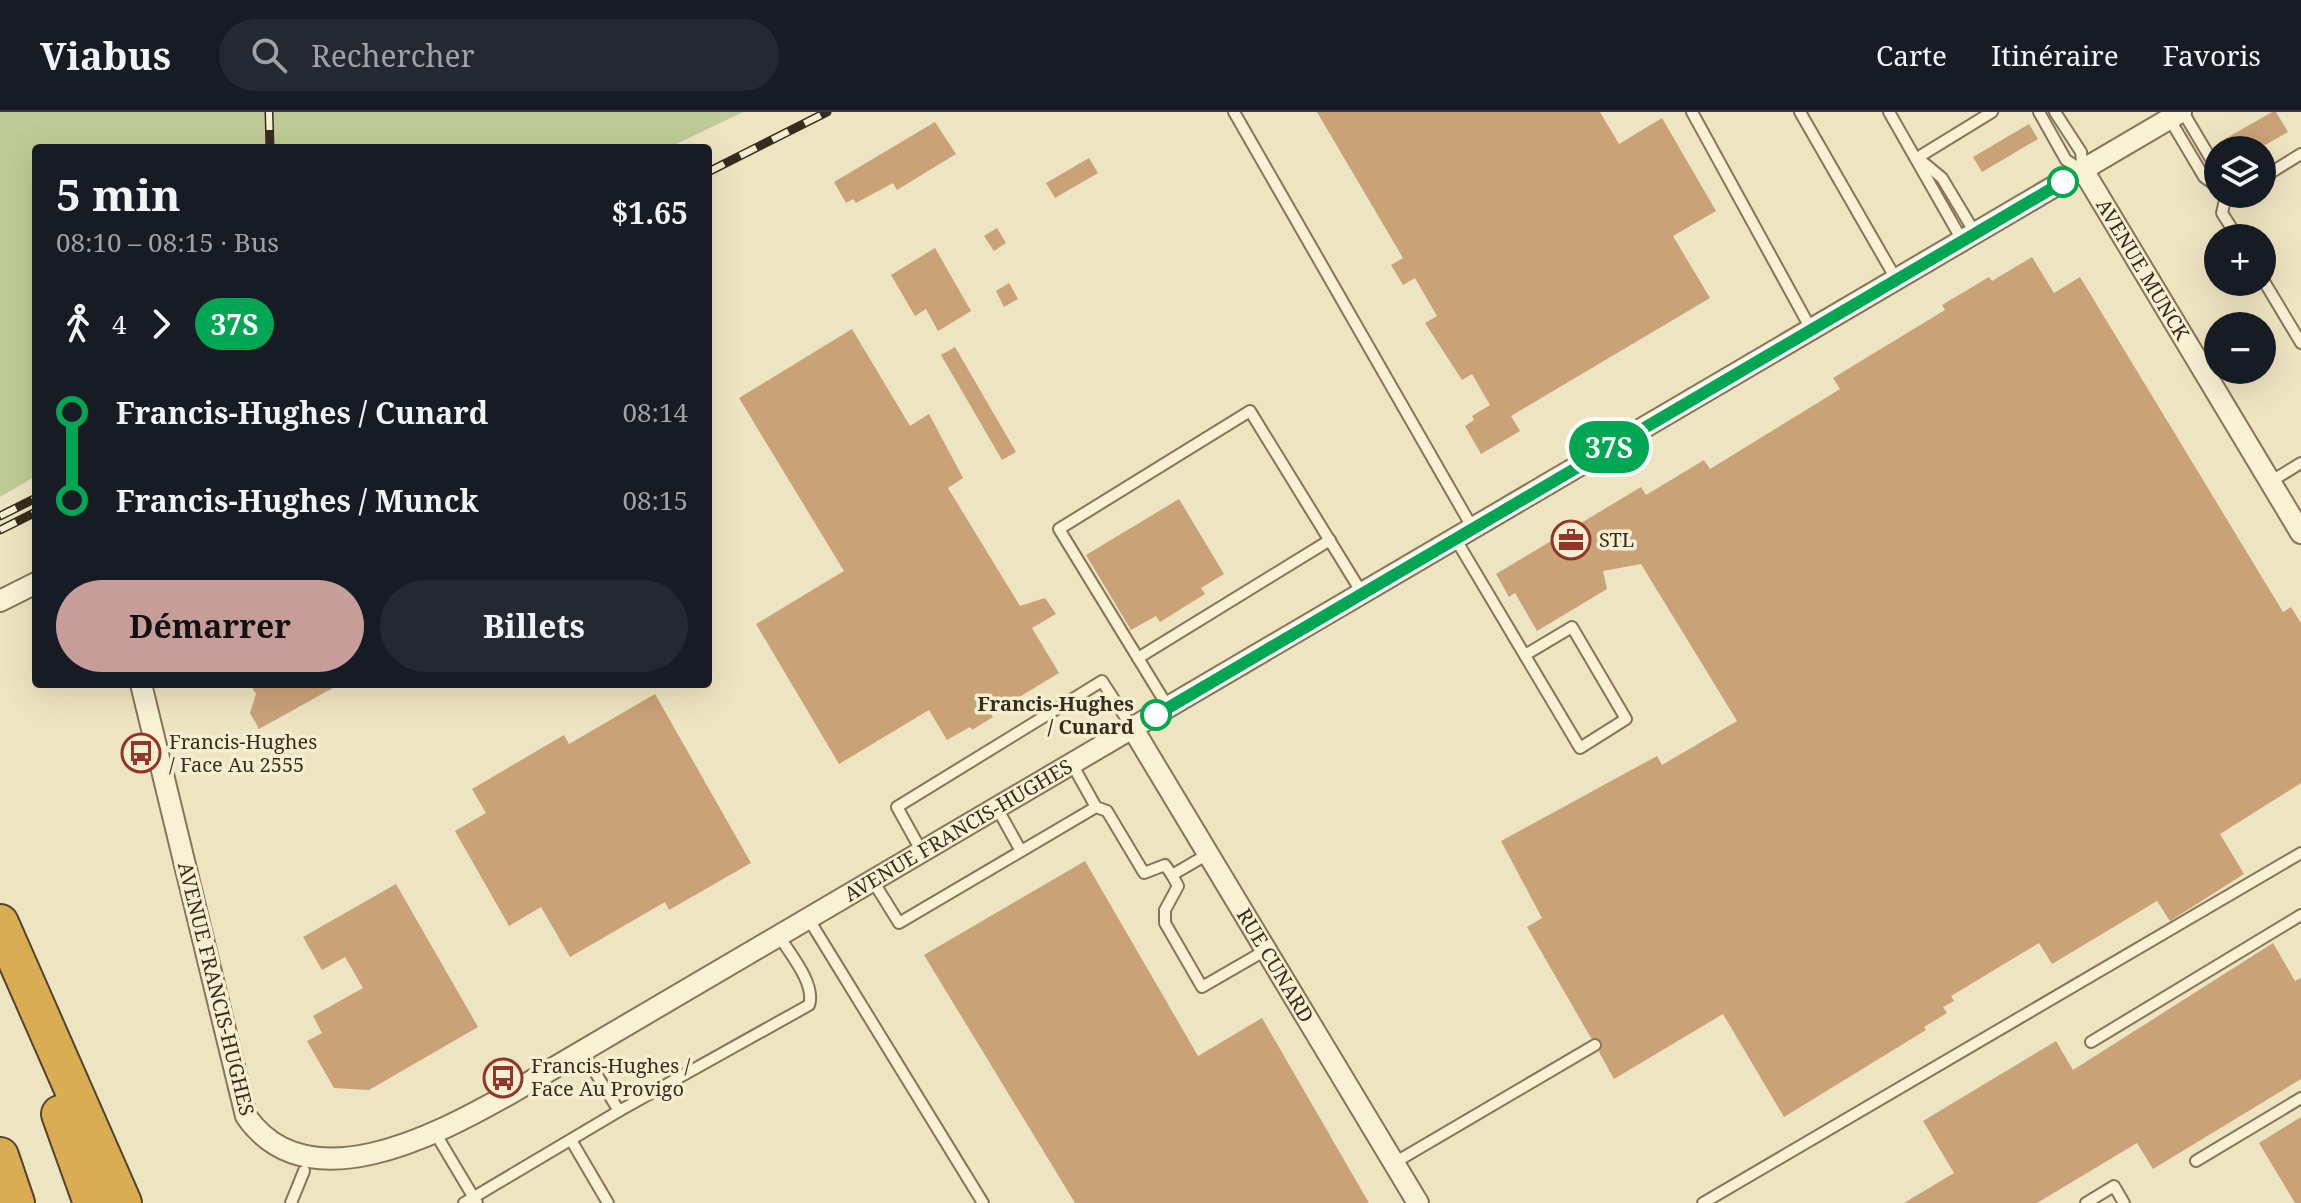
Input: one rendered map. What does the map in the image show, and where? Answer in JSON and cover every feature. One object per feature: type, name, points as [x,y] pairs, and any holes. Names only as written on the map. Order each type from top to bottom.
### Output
[{"type":"highway","points":[[0,925],[92,1203]]},
{"type":"highway","points":[[0,925],[123,1203]]},
{"type":"highway","points":[[0,1156],[16,1203]]},
{"type":"street","name":"AVENUE FRANCIS-HUGHES","points":[[142,688],[242,1106],[255,1134],[269,1150],[304,1171],[334,1177],[365,1173],[437,1136],[1133,729],[2175,114]]},
{"type":"street","name":"AVENUE MUNCK","points":[[2083,170],[2301,533]]},
{"type":"street","points":[[0,601],[32,585]]},
{"type":"street","name":"RUE CUNARD","points":[[1133,729],[1418,1203]]},
{"type":"lane","points":[[1234,112],[1464,533],[1525,655],[1580,748],[1626,719],[1572,627],[1525,655]]},
{"type":"lane","points":[[1692,112],[1811,329]]},
{"type":"lane","points":[[1800,112],[1896,279]]},
{"type":"lane","points":[[1889,112],[1917,158],[1942,178],[1969,236]]},
{"type":"lane","points":[[1917,158],[1992,112]]},
{"type":"lane","points":[[2039,112],[2066,160],[2083,170]]},
{"type":"lane","points":[[2055,112],[2081,152],[2083,170]]},
{"type":"lane","points":[[2175,114],[2204,177]]},
{"type":"lane","points":[[2276,169],[2301,154]]},
{"type":"lane","points":[[2273,296],[2301,343]]},
{"type":"lane","points":[[1168,707],[1059,529],[1250,411],[1362,593]]},
{"type":"lane","points":[[2270,482],[2301,463]]},
{"type":"lane","points":[[1138,658],[1330,540]]},
{"type":"lane","points":[[922,852],[897,807],[1102,681],[1133,729]]},
{"type":"lane","points":[[1072,764],[1096,807],[1107,811],[1144,873],[1165,865],[1172,875],[1178,886],[1165,910],[1165,923],[1202,987],[1266,950]]},
{"type":"lane","points":[[873,881],[899,923],[1096,807]]},
{"type":"lane","points":[[997,808],[1021,851]]},
{"type":"lane","points":[[1703,1203],[2301,853]]},
{"type":"lane","points":[[1172,875],[1208,854]]},
{"type":"lane","points":[[2091,1042],[2301,915]]},
{"type":"lane","points":[[808,918],[983,1203]]},
{"type":"lane","points":[[437,1136],[471,1201],[619,1111],[809,1005],[811,992],[805,978],[779,936]]},
{"type":"lane","points":[[1394,1163],[1595,1045]]},
{"type":"lane","points":[[582,1051],[619,1111]]},
{"type":"lane","points":[[2196,1161],[2301,1098]]},
{"type":"lane","points":[[571,1140],[608,1203]]},
{"type":"lane","points":[[291,1203],[304,1171]]},
{"type":"lane","points":[[2086,1203],[2114,1186],[2124,1203]]},
{"type":"green space","points":[[0,112],[743,112],[676,144],[32,144],[32,478],[0,497]]},
{"type":"building","points":[[1317,112],[1600,112],[1619,144],[1662,118],[1716,211],[1673,236],[1710,298],[1511,416],[1520,431],[1481,454],[1465,426],[1474,420],[1472,416],[1490,405],[1472,374],[1462,380],[1425,323],[1437,316],[1415,278],[1403,285],[1391,265],[1403,258]]},
{"type":"building","points":[[2272,112],[2276,112],[2288,132],[2276,139],[2276,136],[2230,136]]},
{"type":"building","points":[[935,122],[956,154],[897,190],[893,183],[856,203],[853,199],[846,203],[834,182]]},
{"type":"building","points":[[2029,124],[2038,139],[1982,172],[1973,157]]},
{"type":"building","points":[[1089,158],[1098,173],[1055,198],[1046,183]]},
{"type":"building","points":[[997,228],[1006,243],[994,251],[984,236]]},
{"type":"building","points":[[935,248],[971,311],[938,331],[926,309],[915,316],[891,275]]},
{"type":"building","points":[[2032,257],[2054,293],[2080,277],[2283,612],[2291,607],[2301,623],[2301,783],[2220,834],[2244,874],[2170,921],[2157,901],[2052,964],[2039,943],[1951,996],[1954,1001],[1943,1007],[1947,1013],[1924,1027],[1926,1030],[1784,1117],[1723,1014],[1614,1079],[1599,1052],[1602,1042],[1591,1038],[1527,927],[1542,918],[1501,841],[1657,756],[1662,765],[1737,721],[1641,564],[1603,571],[1607,589],[1537,631],[1515,593],[1509,597],[1496,574],[1641,487],[1646,495],[1704,460],[1710,469],[1840,389],[1833,378],[1945,310],[1942,305],[1989,277],[1992,281]]},
{"type":"building","points":[[1009,283],[1018,299],[1004,307],[996,291]]},
{"type":"building","points":[[852,329],[910,426],[929,414],[963,478],[948,488],[1020,606],[1045,598],[1056,614],[1032,628],[1059,673],[991,714],[993,717],[972,730],[970,727],[947,740],[929,710],[839,764],[756,624],[844,571],[739,398]]},
{"type":"building","points":[[955,347],[1016,452],[1002,460],[941,355]]},
{"type":"building","points":[[1179,499],[1224,574],[1201,588],[1205,594],[1160,622],[1156,616],[1131,630],[1086,555]]},
{"type":"building","points":[[252,688],[333,688],[259,729],[250,713],[256,694]]},
{"type":"building","points":[[655,694],[751,863],[669,910],[665,902],[570,957],[541,907],[509,926],[455,831],[486,813],[472,789],[564,735],[569,744]]},
{"type":"building","points":[[1085,861],[1198,1056],[1262,1018],[1369,1203],[1075,1203],[924,955]]},
{"type":"building","points":[[396,884],[478,1027],[369,1090],[334,1088],[307,1041],[322,1033],[313,1016],[363,988],[345,957],[322,970],[303,937]]},
{"type":"building","points":[[2273,943],[2295,981],[2301,978],[2301,1079],[2153,1169],[2137,1143],[2037,1203],[1904,1203],[1954,1173],[1923,1121],[2056,1041],[2073,1070]]},
{"type":"building","points":[[2301,1117],[2301,1203],[2295,1203],[2259,1143]]},
{"type":"railway","points":[[269,112],[270,144]]},
{"type":"railway","points":[[712,170],[827,112]]},
{"type":"railway","points":[[0,516],[32,500]]},
{"type":"railway","points":[[0,530],[32,514]]},
{"type":"bus line","name":"37S","points":[[1156,715],[2063,182]]},
{"type":"place","name":"STL","points":[[1571,540]]},
{"type":"place","name":"Francis-Hughes / Cunard","points":[[1156,715]]},
{"type":"place","name":"Francis-Hughes / Face Au 2555","points":[[141,753]]},
{"type":"place","name":"Francis-Hughes / Face Au Provigo","points":[[503,1078]]}]
